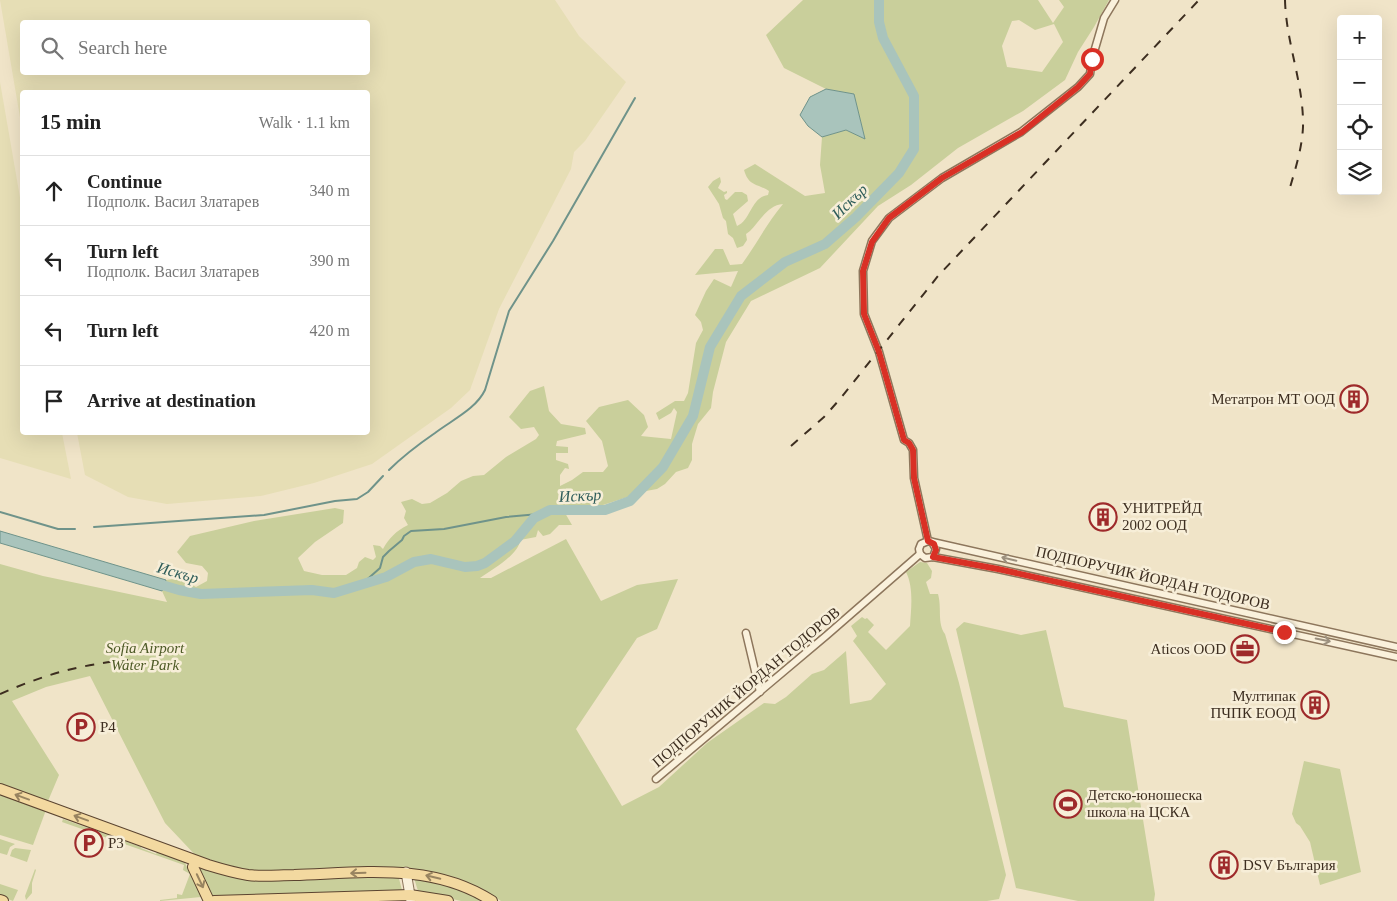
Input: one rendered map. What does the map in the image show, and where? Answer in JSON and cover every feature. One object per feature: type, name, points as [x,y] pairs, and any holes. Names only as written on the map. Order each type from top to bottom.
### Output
[{"type":"main road","points":[[0,789],[221,869],[256,875],[406,872],[432,876],[458,884],[492,901]]},
{"type":"main road","points":[[196,861],[193,867],[209,901]]},
{"type":"main road","points":[[214,901],[411,898],[448,901]]},
{"type":"street","points":[[930,542],[921,544],[919,549],[920,554],[925,558],[933,557],[936,550],[930,542],[914,478],[913,450],[909,443],[904,440],[879,352],[864,314],[863,271],[872,242],[889,218],[942,178],[1022,132],[1078,87],[1090,74],[1092,59],[1104,18],[1115,0]]},
{"type":"street","name":"ПОДПОРУЧИК ЙОРДАН ТОДОРОВ","points":[[930,542],[1397,647]]},
{"type":"street","name":"ПОДПОРУЧИК ЙОРДАН ТОДОРОВ","points":[[656,779],[920,554]]},
{"type":"street","name":"ПОДПОРУЧИК ЙОРДАН ТОДОРОВ","points":[[933,557],[998,569],[1397,657]]},
{"type":"street","points":[[746,633],[760,692]]},
{"type":"street","points":[[406,872],[411,898]]},
{"type":"shaded area","points":[[0,0],[555,0],[579,36],[626,82],[585,141],[574,152],[571,169],[499,309],[470,390],[451,408],[372,464],[314,483],[261,496],[167,504],[128,497],[85,475],[77,435],[370,435],[370,90],[20,90],[20,117]]},
{"type":"shaded area","points":[[0,82],[20,197],[20,435],[62,435],[71,479],[0,458]]},
{"type":"green space","name":"Sofia Airport Water Park","points":[[803,0],[1038,0],[1053,23],[1064,7],[1059,0],[1109,0],[1078,52],[1065,80],[1023,111],[958,148],[911,185],[878,206],[820,268],[751,301],[726,342],[713,392],[711,408],[698,424],[692,444],[692,460],[688,468],[676,472],[665,484],[657,489],[603,505],[568,508],[565,513],[572,525],[559,525],[550,534],[543,536],[538,530],[536,537],[520,540],[510,557],[480,578],[491,578],[566,539],[601,601],[637,585],[678,579],[657,629],[637,638],[576,729],[622,806],[659,787],[707,743],[764,703],[775,704],[786,697],[812,674],[824,670],[846,651],[850,704],[871,700],[886,684],[853,641],[857,636],[851,626],[862,617],[867,618],[874,625],[868,632],[886,650],[910,626],[911,592],[906,572],[920,562],[927,563],[932,571],[931,578],[926,582],[930,594],[938,594],[941,625],[959,683],[1006,875],[999,899],[987,901],[501,901],[457,878],[417,869],[254,872],[199,859],[165,823],[90,676],[46,687],[12,701],[59,775],[48,801],[0,784],[0,564],[43,576],[167,602],[162,591],[166,580],[180,578],[196,587],[207,581],[208,573],[202,566],[186,563],[177,552],[190,536],[254,521],[335,508],[344,510],[343,523],[315,542],[298,558],[304,571],[322,575],[346,575],[357,568],[359,562],[365,557],[373,560],[376,557],[373,545],[380,546],[383,549],[393,535],[408,525],[404,518],[406,511],[401,502],[412,499],[422,504],[430,503],[447,493],[461,481],[473,476],[484,475],[506,457],[536,439],[539,435],[534,427],[521,429],[509,417],[530,391],[544,386],[549,411],[561,424],[585,428],[586,434],[557,441],[556,446],[568,447],[568,453],[556,453],[556,460],[568,464],[569,469],[565,468],[560,475],[560,486],[583,472],[603,472],[608,466],[602,441],[586,421],[599,407],[628,400],[644,415],[648,427],[641,436],[671,439],[677,412],[674,408],[671,413],[659,420],[656,413],[675,401],[684,401],[688,393],[696,343],[703,330],[701,322],[695,315],[714,279],[731,287],[738,271],[695,275],[715,249],[723,249],[730,265],[742,264],[783,204],[773,207],[765,214],[746,234],[747,240],[743,246],[737,248],[733,238],[728,234],[726,221],[723,218],[719,204],[708,187],[720,177],[721,182],[718,188],[724,192],[727,191],[724,195],[725,199],[727,200],[735,192],[742,192],[747,195],[748,201],[733,214],[737,226],[742,223],[754,204],[762,197],[768,195],[769,191],[751,182],[744,170],[755,164],[805,196],[825,193],[820,165],[822,137],[846,130],[865,139],[854,94],[826,89],[784,68],[766,35]],"holes":[[[1019,20],[1035,30],[1054,24],[1063,42],[1042,72],[1007,67],[1002,46],[1012,21]]]},
{"type":"green space","name":"Детско-юношеска школа на ЦСКА","points":[[964,622],[1021,635],[1046,630],[1064,707],[1127,720],[1155,894],[1154,901],[1078,901],[1016,888],[956,629]]},
{"type":"green space","points":[[1304,761],[1340,769],[1361,872],[1320,885],[1310,842],[1296,823],[1292,814]]},
{"type":"green space","points":[[0,794],[46,810],[33,845],[0,835]]},
{"type":"green space","points":[[63,819],[156,854],[157,852],[183,859],[201,897],[160,901],[177,898],[177,894],[182,895],[190,874],[183,870],[184,865],[62,822]]},
{"type":"green space","points":[[0,839],[15,844],[10,847],[7,855],[0,853]]},
{"type":"green space","points":[[15,848],[31,850],[27,862],[10,856]]},
{"type":"green space","points":[[201,866],[212,871],[398,875],[402,890],[214,897],[209,894],[199,870]]},
{"type":"green space","points":[[35,869],[32,893],[26,900],[25,896]]},
{"type":"green space","points":[[414,878],[458,888],[484,901],[461,901],[418,891]]},
{"type":"green space","points":[[0,884],[18,890],[13,901],[0,896]]},
{"type":"water","points":[[826,89],[854,94],[865,139],[846,130],[822,137],[808,126],[800,115],[810,97]]},
{"type":"water","points":[[0,531],[166,580],[162,591],[0,543]]},
{"type":"waterway","name":"Искър","points":[[152,582],[201,594],[312,590],[334,593],[386,577],[414,562],[431,559],[465,567],[477,566],[485,563],[515,541],[534,518],[550,510],[605,510],[630,501],[663,467],[693,416],[710,347],[741,296],[785,262],[825,244],[856,217],[899,173],[914,149],[914,96],[883,38],[879,22],[879,0]]},
{"type":"waterway","points":[[389,470],[417,446],[470,409],[481,397],[485,390],[509,311],[553,241],[635,98]]},
{"type":"waterway","points":[[94,527],[264,515],[335,501],[357,499],[368,492],[383,476]]},
{"type":"waterway","points":[[0,512],[58,529],[75,529]]},
{"type":"waterway","points":[[362,584],[380,568],[383,557],[411,531],[444,529],[506,517],[539,514]]},
{"type":"railway","points":[[791,446],[824,417],[840,399],[938,276],[1199,0]]},
{"type":"railway","points":[[1285,0],[1288,32],[1303,111],[1300,151],[1289,191]]},
{"type":"railway","points":[[0,694],[62,671],[128,660]]},
{"type":"place","name":"Метатрон МТ ООД","points":[[1354,399]]},
{"type":"place","name":"УНИТРЕЙД 2002 ООД","points":[[1103,517]]},
{"type":"place","name":"Aticos OOD","points":[[1245,649]]},
{"type":"place","name":"Мултипак ПЧПК ЕООД","points":[[1315,705]]},
{"type":"place","name":"P4","points":[[81,727]]},
{"type":"place","name":"Детско-юношеска школа на ЦСКА","points":[[1068,804]]},
{"type":"place","name":"P3","points":[[89,843]]},
{"type":"place","name":"DSV България","points":[[1224,865]]},
{"type":"route","points":[[1092,59],[1090,74],[1078,87],[1022,132],[942,178],[889,218],[872,242],[863,271],[864,314],[879,352],[904,440],[909,443],[913,450],[914,478],[928,541],[932,542],[936,547],[933,557],[998,569],[1284,632]]}]
